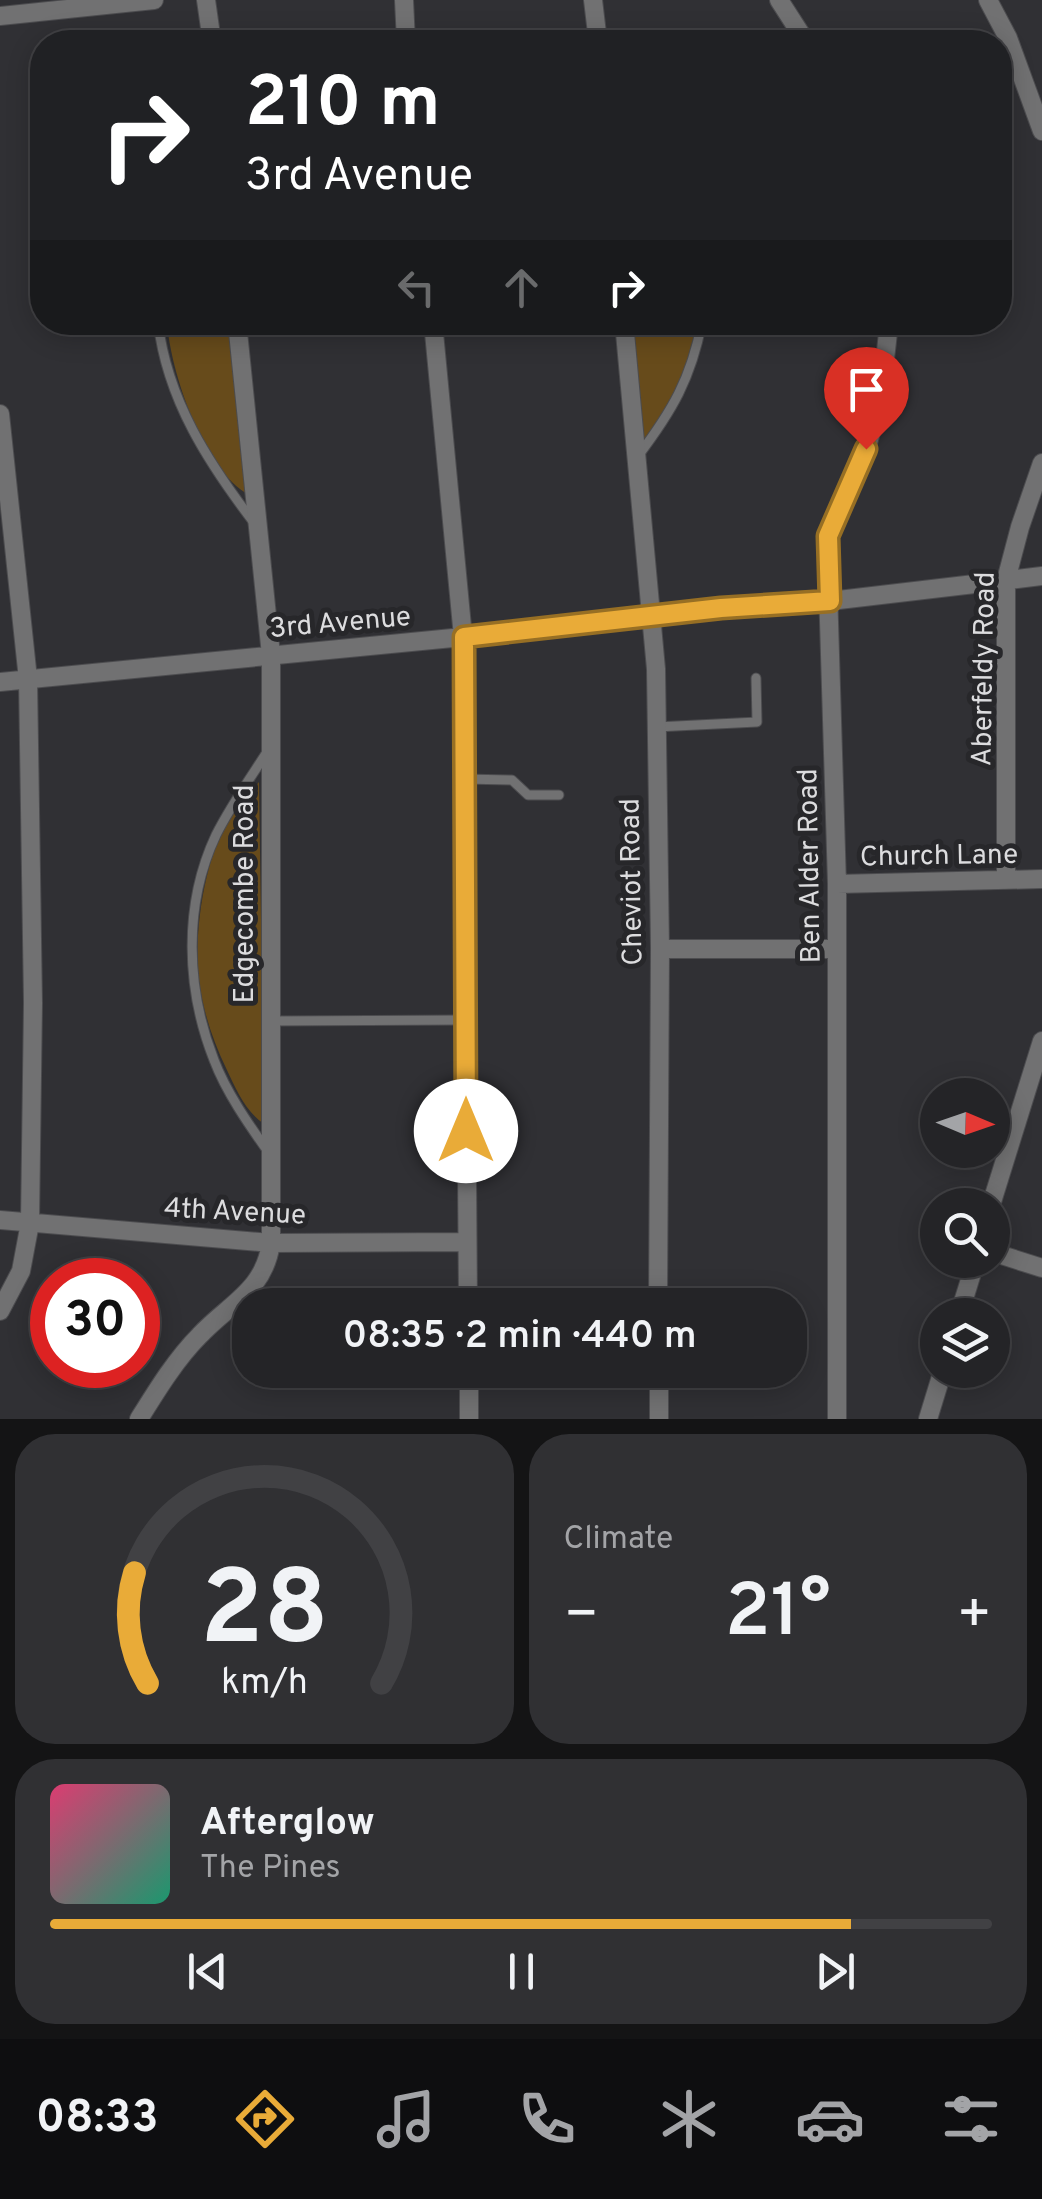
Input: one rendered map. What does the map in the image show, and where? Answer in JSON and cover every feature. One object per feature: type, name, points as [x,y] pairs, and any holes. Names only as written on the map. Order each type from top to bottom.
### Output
[{"type":"street","points":[[0,16],[154,0]]},
{"type":"street","points":[[206,0],[210,30]]},
{"type":"street","points":[[404,0],[405,30]]},
{"type":"street","points":[[593,0],[597,30]]},
{"type":"street","points":[[779,0],[798,30]]},
{"type":"street","points":[[988,0],[1004,30]]},
{"type":"street","points":[[1012,49],[1042,130]]},
{"type":"street","name":"Edgecombe Road","points":[[139,1419],[171,1369],[200,1335],[261,1278],[268,1264],[270,1243],[271,655],[238,335]]},
{"type":"street","points":[[434,335],[464,637],[468,1288]]},
{"type":"street","name":"Cheviot Road","points":[[625,335],[653,617],[660,949],[658,1288]]},
{"type":"street","name":"Ben Alder Road","points":[[837,1419],[837,884],[828,536],[866,449],[879,402],[887,335]]},
{"type":"street","points":[[0,414],[28,679],[33,904],[30,1223],[21,1272],[0,1310]]},
{"type":"street","name":"Aberfeldy Road","points":[[1006,880],[1006,580],[1042,463]]},
{"type":"street","name":"3rd Avenue","points":[[0,682],[721,608],[830,601],[1042,576]]},
{"type":"street","name":"Church Lane","points":[[837,884],[1042,879]]},
{"type":"street","points":[[660,949],[837,949]]},
{"type":"street","points":[[997,1188],[1037,1077],[1042,1041]]},
{"type":"street","name":"4th Avenue","points":[[0,1220],[270,1243],[467,1242]]},
{"type":"street","points":[[1010,1258],[1042,1268]]},
{"type":"street","points":[[468,1388],[469,1419]]},
{"type":"street","points":[[659,1388],[659,1419]]},
{"type":"street","points":[[928,1419],[937,1388]]},
{"type":"lane","points":[[160,335],[178,400],[204,452],[257,526]]},
{"type":"lane","points":[[637,459],[668,416],[694,362],[699,335]]},
{"type":"lane","points":[[656,727],[757,722],[756,678]]},
{"type":"lane","points":[[270,747],[215,838],[193,914],[192,960],[197,1002],[214,1062],[271,1156]]},
{"type":"lane","points":[[464,779],[512,780],[528,795],[559,795]]},
{"type":"lane","points":[[270,1020],[466,1020]]},
{"type":"shaded area","points":[[169,335],[231,335],[249,495],[232,482],[204,442],[183,393]]},
{"type":"shaded area","points":[[632,335],[697,335],[687,378],[642,443]]},
{"type":"shaded area","points":[[259,782],[264,1124],[242,1099],[217,1047],[203,1003],[198,962],[203,893],[215,847],[234,811]]},
{"type":"route","points":[[466,1131],[464,637],[721,608],[830,601],[828,536],[866,449]]}]
